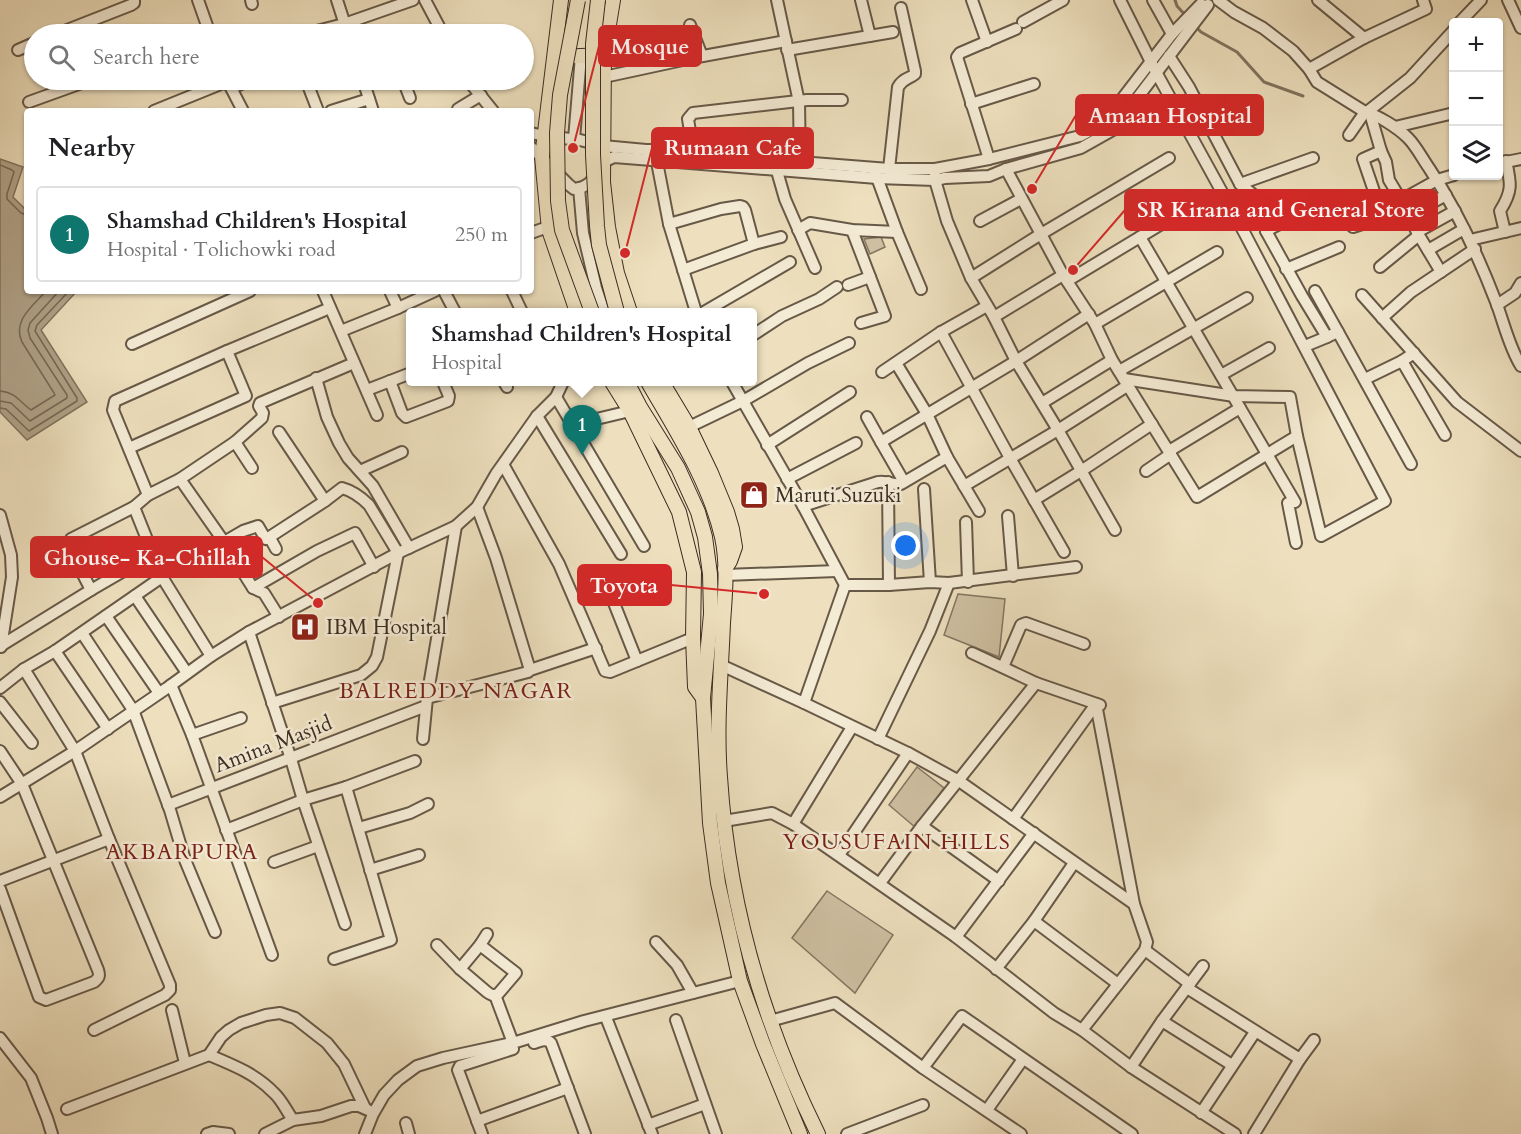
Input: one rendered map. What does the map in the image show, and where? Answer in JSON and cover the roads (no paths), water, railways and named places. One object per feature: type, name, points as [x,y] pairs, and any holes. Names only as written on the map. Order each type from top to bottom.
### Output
[{"type":"main road","points":[[561,0],[555,57],[538,135],[549,230],[576,308]]},
{"type":"main road","points":[[578,0],[560,95],[556,173],[562,230],[591,308]]},
{"type":"main road","points":[[598,0],[593,44],[593,155],[597,226],[599,245],[616,308]]},
{"type":"main road","points":[[613,0],[604,54],[603,183],[608,228],[617,273],[628,308]]},
{"type":"main road","points":[[555,57],[604,54]]},
{"type":"main road","points":[[615,386],[630,411],[679,512],[694,572],[695,687],[703,698]]},
{"type":"main road","points":[[630,386],[678,468],[698,512],[705,537],[711,604],[703,698],[710,823],[718,882],[740,981],[800,1134]]},
{"type":"main road","points":[[651,386],[680,436],[707,493],[723,545],[725,572],[719,693],[719,752],[724,821],[733,880],[743,928],[770,1021],[818,1134]]},
{"type":"main road","points":[[665,386],[689,427],[711,473],[732,529],[735,547],[725,572]]},
{"type":"street","points":[[83,24],[131,5],[134,0]]},
{"type":"street","points":[[198,0],[206,24]]},
{"type":"street","points":[[337,0],[344,24]]},
{"type":"street","points":[[358,24],[413,0]]},
{"type":"street","points":[[425,0],[438,24]]},
{"type":"street","points":[[777,0],[799,102],[800,167]]},
{"type":"street","points":[[861,0],[870,36]]},
{"type":"street","points":[[972,0],[987,42]]},
{"type":"street","points":[[989,159],[957,57],[960,53],[1019,26],[1063,0]]},
{"type":"street","points":[[1120,0],[1156,72],[1305,346],[1385,501],[1321,536],[1290,397],[1234,396],[1124,379]]},
{"type":"street","points":[[1153,0],[1172,34]]},
{"type":"street","points":[[1318,0],[1364,38]]},
{"type":"street","points":[[1309,69],[1364,38],[1426,9],[1423,0]]},
{"type":"street","points":[[1464,18],[1481,0]]},
{"type":"street","points":[[1508,0],[1521,26]]},
{"type":"street","points":[[876,173],[889,168],[935,174],[945,178],[989,176],[1081,148],[1113,130],[1169,56],[1191,22],[1210,1],[1263,28],[1293,51],[1317,82],[1395,127],[1409,139],[1437,180],[1472,244],[1520,362]]},
{"type":"street","points":[[889,168],[898,87],[905,78],[915,74],[901,8]]},
{"type":"street","points":[[538,135],[574,139],[603,146],[646,150],[693,150],[800,167],[876,173],[935,174],[1080,136],[1095,128],[1115,108],[1172,34],[1191,22]]},
{"type":"street","points":[[690,25],[702,56]]},
{"type":"street","points":[[604,77],[702,56],[893,32]]},
{"type":"street","points":[[1349,135],[1368,113],[1410,78],[1449,35]]},
{"type":"street","points":[[18,50],[24,47]]},
{"type":"street","points":[[574,139],[581,56]]},
{"type":"street","points":[[1169,56],[1189,87],[1240,184],[1256,197],[1263,209],[1266,231],[1327,337]]},
{"type":"street","points":[[971,104],[1034,84]]},
{"type":"street","points":[[29,102],[62,90]]},
{"type":"street","points":[[180,106],[214,90]]},
{"type":"street","points":[[232,90],[242,108]]},
{"type":"street","points":[[310,90],[317,108]]},
{"type":"street","points":[[366,90],[372,108]]},
{"type":"street","points":[[407,90],[410,98]]},
{"type":"street","points":[[477,90],[492,108]]},
{"type":"street","points":[[459,108],[481,95]]},
{"type":"street","points":[[340,108],[369,99]]},
{"type":"street","points":[[693,150],[688,119],[693,113],[842,100]]},
{"type":"street","points":[[1368,113],[1386,162],[1389,180],[1441,272]]},
{"type":"street","points":[[1395,127],[1449,114]]},
{"type":"street","points":[[534,150],[574,189],[586,187],[592,182],[604,162],[614,157],[777,171],[800,167]]},
{"type":"street","points":[[1353,205],[1376,196],[1363,159],[1381,151]]},
{"type":"street","points":[[971,278],[1169,158]]},
{"type":"street","points":[[1240,184],[1313,158]]},
{"type":"street","points":[[1503,162],[1521,159]]},
{"type":"street","points":[[657,162],[669,224],[695,308]]},
{"type":"street","points":[[1503,165],[1511,186],[1506,202],[1500,211],[1505,232]]},
{"type":"street","points":[[1006,169],[1065,278],[1095,324],[1112,360],[1197,497],[1297,436]]},
{"type":"street","points":[[777,171],[785,200],[815,268]]},
{"type":"street","points":[[876,173],[921,289]]},
{"type":"street","points":[[935,174],[947,221],[971,278],[994,317],[1016,362],[1058,430],[1114,530]]},
{"type":"street","points":[[1353,227],[1390,215],[1437,180],[1449,176]]},
{"type":"street","points":[[579,188],[583,232],[603,308]]},
{"type":"street","points":[[1366,201],[1372,212],[1381,214],[1404,205],[1446,195]]},
{"type":"street","points":[[980,221],[1021,199]]},
{"type":"street","points":[[1266,231],[1324,201]]},
{"type":"street","points":[[669,224],[740,206],[745,210],[754,244]]},
{"type":"street","points":[[994,317],[1188,208]]},
{"type":"street","points":[[1380,267],[1418,233],[1455,211]]},
{"type":"street","points":[[798,230],[810,223],[852,230],[897,232]]},
{"type":"street","points":[[1382,318],[1405,297],[1441,272],[1472,244],[1521,228]]},
{"type":"street","points":[[1428,250],[1464,229]]},
{"type":"street","points":[[534,232],[549,230]]},
{"type":"street","points":[[852,230],[885,316],[861,323]]},
{"type":"street","points":[[683,270],[754,244],[782,237]]},
{"type":"street","points":[[1140,237],[1295,502],[1288,503],[1296,543]]},
{"type":"street","points":[[1286,269],[1338,247]]},
{"type":"street","points":[[1095,324],[1217,252]]},
{"type":"street","points":[[711,308],[790,262]]},
{"type":"street","points":[[757,332],[782,316],[843,286],[870,277]]},
{"type":"street","points":[[1315,291],[1411,464]]},
{"type":"street","points":[[1497,305],[1519,293]]},
{"type":"street","points":[[132,344],[243,294]]},
{"type":"street","points":[[324,294],[377,415]]},
{"type":"street","points":[[391,294],[398,308]]},
{"type":"street","points":[[341,331],[428,294]]},
{"type":"street","points":[[446,294],[453,308]]},
{"type":"street","points":[[513,294],[520,308]]},
{"type":"street","points":[[1362,295],[1457,402],[1521,451]]},
{"type":"street","points":[[1283,305],[1302,296]]},
{"type":"street","points":[[964,486],[1058,430],[1193,328],[1247,298]]},
{"type":"street","points":[[882,372],[941,332],[987,306]]},
{"type":"street","points":[[148,495],[112,410],[115,400],[330,308]]},
{"type":"street","points":[[881,442],[1016,362],[1089,314]]},
{"type":"street","points":[[941,332],[1064,552]]},
{"type":"street","points":[[1305,346],[1338,332]]},
{"type":"street","points":[[689,427],[743,401],[808,363],[849,343]]},
{"type":"street","points":[[1221,375],[1269,348]]},
{"type":"street","points":[[129,448],[246,396],[227,351]]},
{"type":"street","points":[[1365,379],[1414,354]]},
{"type":"street","points":[[1042,403],[1112,360]]},
{"type":"street","points":[[1402,361],[1445,435]]},
{"type":"street","points":[[91,590],[69,547],[69,541],[134,507],[148,495],[180,479],[236,442],[262,418],[260,403],[354,363]]},
{"type":"street","points":[[896,363],[927,414],[947,457],[980,511]]},
{"type":"street","points":[[367,390],[406,375]]},
{"type":"street","points":[[316,378],[327,417],[339,443],[348,458],[373,486],[409,548]]},
{"type":"street","points":[[390,381],[402,413],[406,417],[448,401],[449,396],[445,386]]},
{"type":"street","points":[[0,798],[108,729],[187,672],[249,632],[398,553],[456,526],[477,507],[496,474],[504,466],[537,416],[556,397],[561,386]]},
{"type":"street","points":[[735,386],[845,585],[804,703]]},
{"type":"street","points":[[767,445],[850,392]]},
{"type":"street","points":[[556,397],[644,546]]},
{"type":"street","points":[[1146,471],[1240,408]]},
{"type":"street","points":[[572,425],[630,411]]},
{"type":"street","points":[[537,416],[621,555]]},
{"type":"street","points":[[867,417],[904,482]]},
{"type":"street","points":[[1034,500],[1152,424]]},
{"type":"street","points":[[279,432],[325,501]]},
{"type":"street","points":[[236,442],[252,468]]},
{"type":"street","points":[[787,479],[856,443]]},
{"type":"street","points":[[360,471],[402,452]]},
{"type":"street","points":[[803,506],[878,482],[897,485],[947,457]]},
{"type":"street","points":[[504,466],[559,564],[607,672],[693,638]]},
{"type":"street","points":[[180,479],[254,588],[264,593],[279,617]]},
{"type":"street","points":[[888,482],[889,585]]},
{"type":"street","points":[[224,542],[243,531],[258,526],[265,538],[270,538],[342,488],[351,491],[369,505],[398,553],[376,657],[372,666],[361,675],[272,703]]},
{"type":"street","points":[[924,489],[930,582]]},
{"type":"street","points":[[134,507],[162,578],[211,656]]},
{"type":"street","points":[[477,507],[496,558],[530,670]]},
{"type":"street","points":[[0,515],[11,555],[12,577],[1,648]]},
{"type":"street","points":[[1008,516],[1013,576]]},
{"type":"street","points":[[966,522],[968,582]]},
{"type":"street","points":[[423,738],[456,526]]},
{"type":"street","points":[[254,588],[317,551],[355,533],[374,567]]},
{"type":"street","points":[[270,538],[276,549]]},
{"type":"street","points":[[1,648],[91,590],[153,554]]},
{"type":"street","points":[[845,585],[968,582],[1076,567]]},
{"type":"street","points":[[725,572],[837,571]]},
{"type":"street","points":[[0,688],[24,669],[55,651],[162,578]]},
{"type":"street","points":[[878,739],[930,631],[949,583]]},
{"type":"street","points":[[610,593],[637,661]]},
{"type":"street","points":[[135,596],[187,672]]},
{"type":"street","points":[[106,616],[159,693]]},
{"type":"street","points":[[1003,667],[1023,623],[1084,644]]},
{"type":"street","points":[[249,632],[345,924]]},
{"type":"street","points":[[82,633],[133,711],[168,805],[184,860],[215,932]]},
{"type":"street","name":"Amina Masjid","points":[[168,805],[291,759],[427,702],[528,672],[596,648]]},
{"type":"street","points":[[55,651],[108,729]]},
{"type":"street","points":[[972,652],[1036,683],[1098,704]]},
{"type":"street","points":[[721,665],[908,753],[959,781],[1134,904]]},
{"type":"street","points":[[24,669],[75,751],[170,985],[170,990],[165,995],[94,1030]]},
{"type":"street","points":[[880,883],[922,826],[1036,683]]},
{"type":"street","points":[[171,685],[192,735],[272,955]]},
{"type":"street","points":[[0,702],[32,743]]},
{"type":"street","points":[[1012,819],[1098,704]]},
{"type":"street","points":[[1082,1030],[1145,950],[1147,942],[1134,904],[1098,704]]},
{"type":"street","points":[[192,735],[240,718]]},
{"type":"street","points":[[793,824],[852,727]]},
{"type":"street","points":[[0,751],[22,784],[98,970],[99,975],[94,982],[46,1000],[39,998],[0,889]]},
{"type":"street","points":[[839,855],[908,753]]},
{"type":"street","points":[[226,830],[415,761]]},
{"type":"street","points":[[334,959],[391,940],[346,786]]},
{"type":"street","points":[[359,828],[410,813],[428,804]]},
{"type":"street","points":[[724,821],[772,813],[793,824],[956,937],[996,969],[1131,1067],[1234,1134]]},
{"type":"street","points":[[922,826],[999,881]]},
{"type":"street","points":[[956,937],[1034,833]]},
{"type":"street","points":[[0,881],[109,839]]},
{"type":"street","points":[[274,862],[318,846]]},
{"type":"street","points":[[370,870],[419,855]]},
{"type":"street","points":[[996,969],[1034,921],[1074,863]]},
{"type":"street","points":[[1034,921],[1118,984]]},
{"type":"street","points":[[460,969],[487,934]]},
{"type":"street","points":[[656,942],[677,965],[693,993]]},
{"type":"street","points":[[437,945],[460,969],[495,995]]},
{"type":"street","points":[[480,945],[516,973],[495,995]]},
{"type":"street","points":[[1145,950],[1188,986],[1254,1032],[1300,1059]]},
{"type":"street","points":[[1131,1067],[1203,966]]},
{"type":"street","points":[[365,1134],[369,1111],[391,1086],[417,1066],[513,1043],[740,981]]},
{"type":"street","points":[[495,995],[513,1043]]},
{"type":"street","points":[[770,1021],[835,1003],[923,1068],[1021,1134]]},
{"type":"street","points":[[172,1010],[185,1063]]},
{"type":"street","points":[[67,1110],[209,1055],[221,1037],[240,1023],[280,1013],[295,1018],[327,1042],[344,1064],[369,1111]]},
{"type":"street","points":[[923,1068],[962,1016],[1132,1134]]},
{"type":"street","points":[[607,1020],[650,1129],[705,1104]]},
{"type":"street","points":[[676,1020],[716,1134]]},
{"type":"street","points":[[1162,1021],[1232,1065]]},
{"type":"street","points":[[1201,1113],[1254,1032]]},
{"type":"street","points":[[0,1038],[31,1078],[52,1134]]},
{"type":"street","points":[[482,1134],[458,1070],[460,1066],[548,1040],[585,1134]]},
{"type":"street","points":[[1254,1134],[1314,1040]]},
{"type":"street","points":[[209,1055],[255,1076],[276,1094],[293,1120]]},
{"type":"street","points":[[987,1110],[1023,1059]]},
{"type":"street","points":[[477,1120],[568,1088]]},
{"type":"street","points":[[847,1134],[923,1105]]},
{"type":"street","points":[[265,1134],[293,1120],[321,1116],[351,1106],[359,1106],[369,1111]]},
{"type":"street","points":[[207,1134],[213,1132],[229,1134]]},
{"type":"water","points":[[0,159],[23,167],[13,197],[24,208],[24,294],[74,294],[41,330],[87,402],[27,440],[0,412]]},
{"type":"waterway","points":[[1175,0],[1186,16]]},
{"type":"waterway","points":[[1194,25],[1201,32],[1237,52],[1264,82],[1303,96]]},
{"type":"place","name":"Mosque","points":[[573,148]]},
{"type":"place","name":"Amaan Hospital","points":[[1032,189]]},
{"type":"place","name":"Rumaan Cafe","points":[[625,253]]},
{"type":"place","name":"SR Kirana and General Store","points":[[1073,270]]},
{"type":"place","name":"Shamshad Children's Hospital","points":[[582,455]]},
{"type":"place","name":"Maruti Suzuki","points":[[754,495]]},
{"type":"place","name":"Toyota","points":[[764,594]]},
{"type":"place","name":"Ghouse- Ka-Chillah","points":[[318,603]]},
{"type":"place","name":"IBM Hospital","points":[[305,627]]},
{"type":"district","name":"BALREDDY NAGAR","points":[[456,690]]},
{"type":"district","name":"YOUSUFAIN HILLS","points":[[897,841]]},
{"type":"district","name":"AKBARPURA","points":[[182,851]]}]
